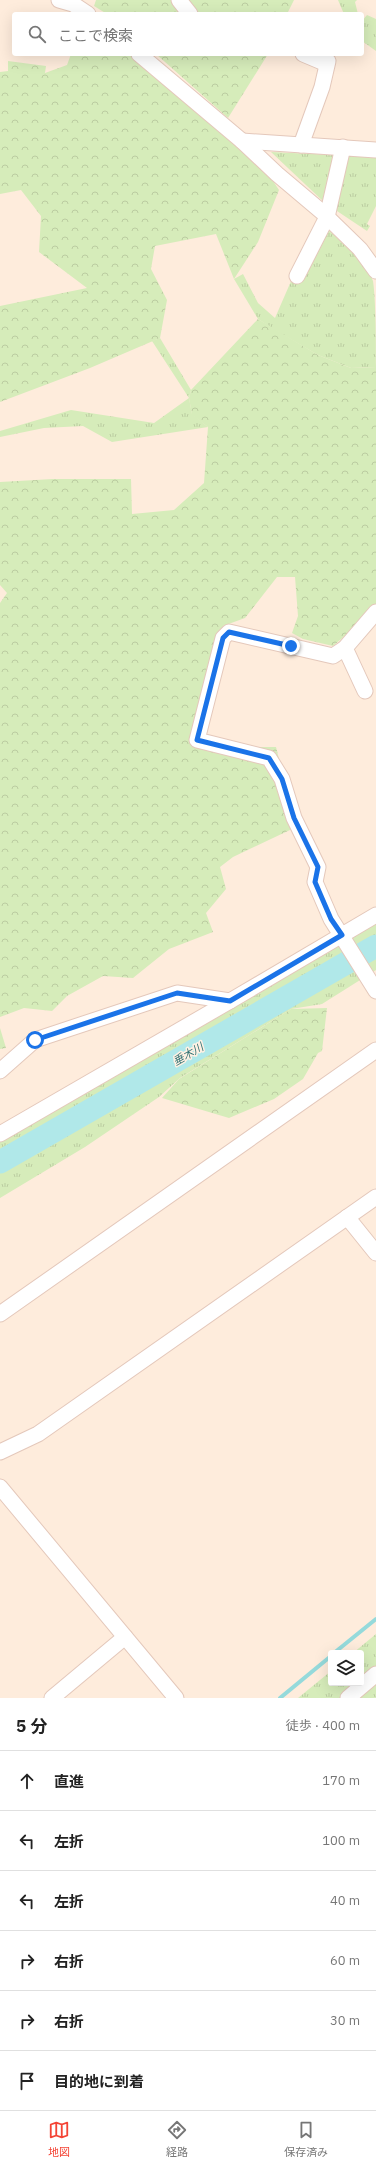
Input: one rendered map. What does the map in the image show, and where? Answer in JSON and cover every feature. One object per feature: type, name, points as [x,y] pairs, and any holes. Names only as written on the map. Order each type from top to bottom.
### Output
[{"type":"street","points":[[59,0],[73,4],[85,12]]},
{"type":"street","points":[[179,0],[188,12]]},
{"type":"street","points":[[141,56],[242,141],[277,174],[327,217],[360,249],[376,271]]},
{"type":"street","points":[[301,145],[322,87],[325,62],[308,56]]},
{"type":"street","points":[[242,141],[343,147],[375,147]]},
{"type":"street","points":[[297,276],[327,217],[343,147]]},
{"type":"street","points":[[376,612],[345,648],[333,656],[229,632],[223,638],[197,740],[269,758],[282,779],[294,818],[318,867],[315,882],[331,919],[376,991]]},
{"type":"street","points":[[345,648],[365,691]]},
{"type":"street","points":[[0,1134],[230,1001],[344,940],[376,915]]},
{"type":"street","points":[[0,1071],[35,1040],[177,993],[230,1001]]},
{"type":"street","points":[[0,1314],[376,1050]]},
{"type":"street","points":[[0,1452],[38,1434],[376,1197]]},
{"type":"street","points":[[347,1217],[376,1253]]},
{"type":"street","points":[[0,1487],[176,1698]]},
{"type":"street","points":[[52,1698],[125,1637]]},
{"type":"street","points":[[348,1698],[376,1674]]},
{"type":"green space","points":[[96,0],[294,0],[288,12],[104,12],[94,6]]},
{"type":"green space","points":[[338,0],[357,0],[355,2],[358,12],[343,12]]},
{"type":"green space","points":[[367,15],[376,19],[376,51],[364,42],[364,19]]},
{"type":"green space","points":[[70,56],[135,56],[194,106],[273,181],[279,190],[258,242],[234,279],[216,234],[155,246],[151,269],[167,300],[160,338],[90,368],[0,402],[0,306],[87,288],[39,252],[41,216],[21,190],[0,194],[0,72],[8,71],[8,61],[46,66],[45,73],[67,65]]},
{"type":"green space","points":[[158,56],[267,56],[228,118]]},
{"type":"green space","points":[[343,147],[376,152],[376,206],[367,224],[370,226],[367,231],[334,209]]},
{"type":"green space","points":[[271,152],[334,155],[325,203]]},
{"type":"green space","points":[[324,226],[358,259],[370,274],[373,281],[376,367],[351,368],[318,355],[275,330],[258,319],[234,279],[243,274],[258,303],[275,318],[295,272]]},
{"type":"green space","points":[[258,319],[318,355],[351,368],[376,367],[376,606],[368,616],[333,646],[303,639],[292,633],[298,616],[295,577],[277,577],[245,618],[223,626],[204,747],[276,747],[290,803],[290,830],[233,857],[220,867],[226,889],[206,913],[213,932],[169,949],[133,978],[103,976],[67,996],[52,1011],[24,1008],[0,1017],[0,603],[7,593],[0,585],[0,482],[53,479],[131,479],[132,514],[174,510],[204,483],[208,427],[192,415],[189,398],[191,390]]},
{"type":"green space","points":[[160,338],[191,390],[189,398],[152,341]]},
{"type":"green space","points":[[189,398],[192,414],[208,427],[112,442],[83,426],[44,428],[0,437],[0,431],[71,410],[154,423]]},
{"type":"green space","points":[[376,918],[376,970],[322,1004],[291,1009],[180,1078],[159,1097],[85,1147],[0,1198],[0,1137]]},
{"type":"green space","points":[[327,1008],[322,1051],[318,1053],[303,1079],[274,1099],[229,1118],[162,1098],[179,1079],[291,1009]]},
{"type":"green space","points":[[0,1028],[6,1048],[0,1049]]},
{"type":"green space","points":[[376,1634],[376,1698],[298,1698],[328,1673],[328,1686],[364,1686],[364,1650],[357,1650]]},
{"type":"waterway","name":"垂木川","points":[[0,1162],[376,946]]},
{"type":"waterway","points":[[338,1650],[376,1619]]},
{"type":"waterway","points":[[280,1698],[328,1658]]},
{"type":"route","points":[[35,1040],[177,993],[230,1001],[342,935],[331,919],[315,882],[318,867],[294,818],[282,779],[269,758],[197,740],[223,638],[229,632],[291,646]]}]
